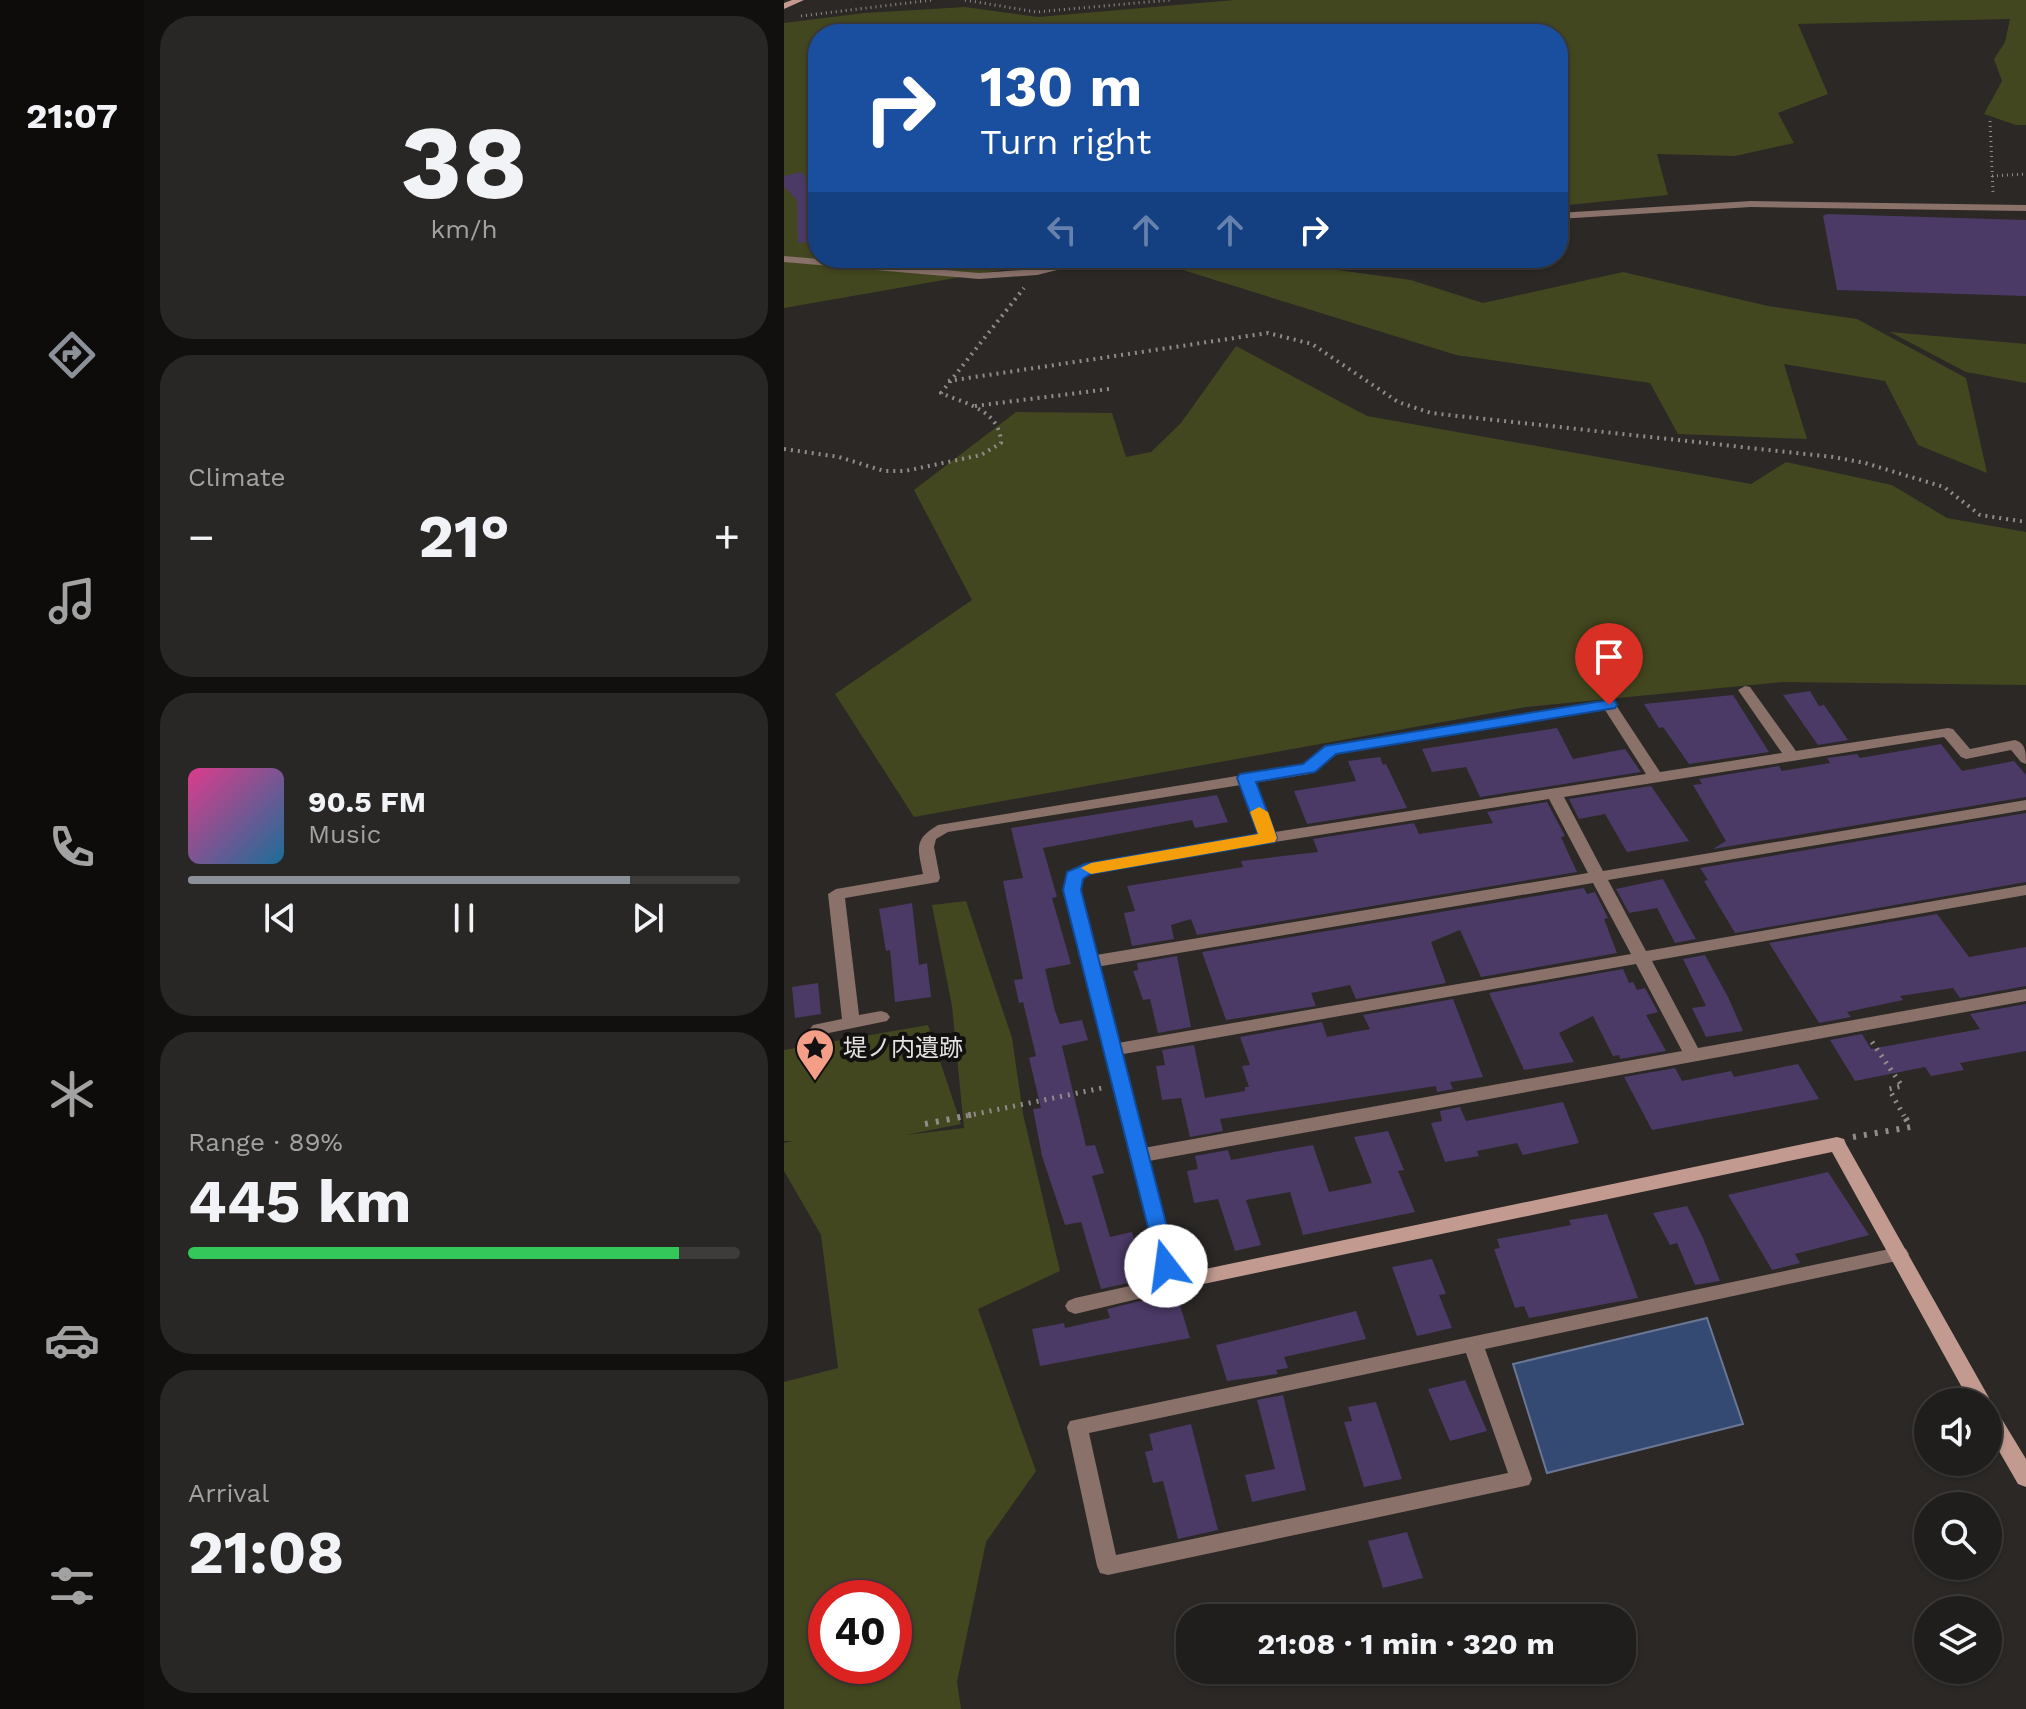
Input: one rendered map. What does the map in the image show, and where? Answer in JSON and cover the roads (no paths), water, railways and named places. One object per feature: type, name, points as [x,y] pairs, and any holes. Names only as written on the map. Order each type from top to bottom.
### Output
[{"type":"street","points":[[784,6],[800,0]]},
{"type":"street","points":[[1568,215],[1751,204],[2026,208]]},
{"type":"street","points":[[784,259],[808,261]]},
{"type":"street","points":[[887,268],[979,276],[1055,268]]},
{"type":"street","points":[[1745,690],[1792,757]]},
{"type":"street","points":[[851,1023],[836,894],[932,878],[926,847],[929,837],[944,828],[1309,769],[1331,750],[1609,705],[1656,778]]},
{"type":"street","points":[[1189,1280],[1166,1266],[1118,1085],[1072,890],[1074,876],[1085,869],[1948,732],[1966,754],[2015,745],[2026,759]]},
{"type":"street","points":[[1246,778],[1268,838]]},
{"type":"street","points":[[1555,795],[1693,1055]]},
{"type":"street","points":[[1090,962],[2026,805]]},
{"type":"street","points":[[1112,1050],[2026,890]]},
{"type":"street","points":[[1138,1156],[2026,995]]},
{"type":"street","points":[[819,1029],[881,1017]]},
{"type":"street","points":[[1075,1306],[1837,1144],[1973,1388]]},
{"type":"street","points":[[1473,1344],[1521,1479],[1108,1566],[1077,1427],[1899,1254]]},
{"type":"street","points":[[2002,1438],[2026,1478]]},
{"type":"water","points":[[1707,1318],[1743,1424],[1547,1473],[1513,1364]]},
{"type":"place","name":"堤ノ内遺跡","points":[[815,1082]]}]
